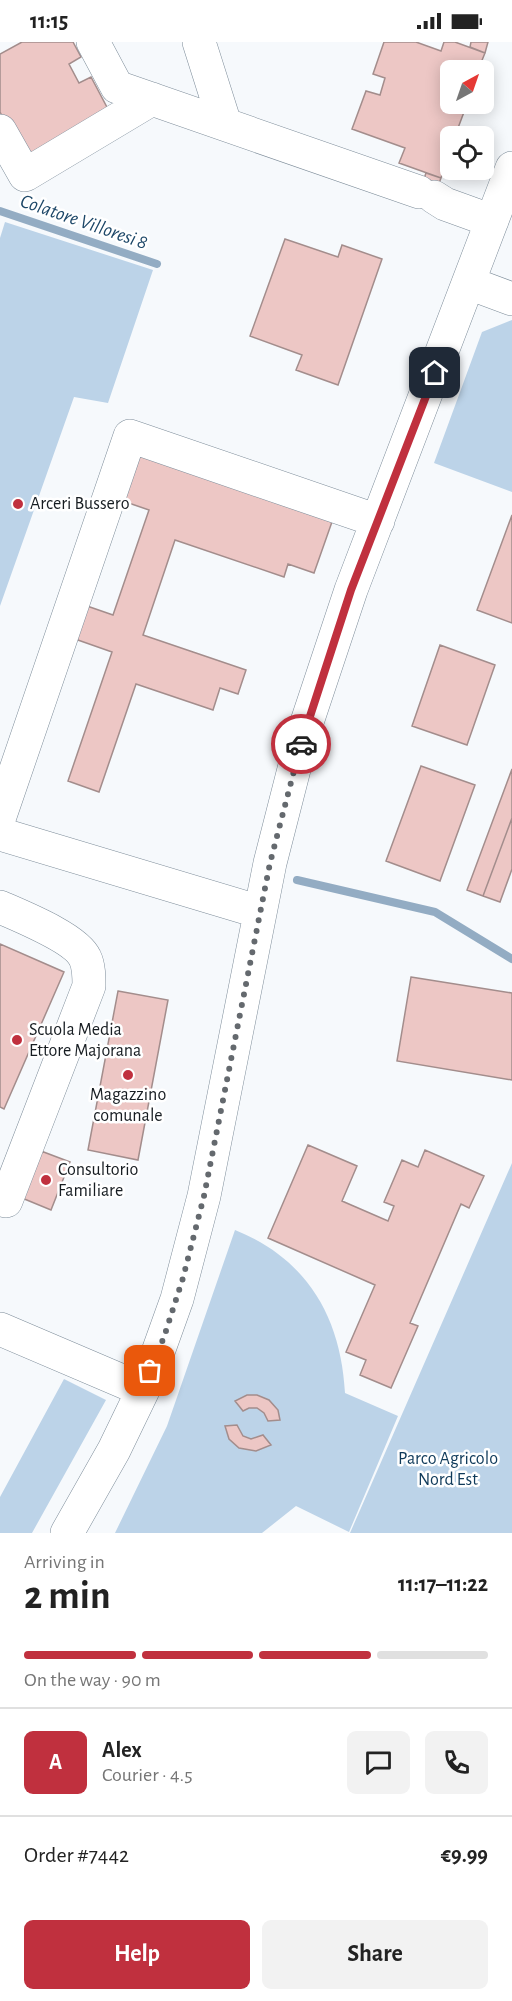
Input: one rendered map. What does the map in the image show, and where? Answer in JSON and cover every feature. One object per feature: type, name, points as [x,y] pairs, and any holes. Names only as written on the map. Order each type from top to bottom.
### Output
[{"type":"street","points":[[93,42],[117,87],[427,195],[445,204],[492,220]]},
{"type":"street","points":[[199,42],[225,124]]},
{"type":"street","points":[[0,131],[25,175],[152,99]]},
{"type":"street","points":[[67,1533],[114,1450],[143,1390],[180,1289],[204,1196],[270,863],[303,734],[347,600],[512,168]]},
{"type":"street","points":[[469,283],[512,299]]},
{"type":"street","points":[[0,816],[130,436],[378,521]]},
{"type":"street","points":[[0,834],[260,912]]},
{"type":"street","points":[[0,907],[63,937],[79,949],[86,961],[89,986],[6,1201]]},
{"type":"street","points":[[0,1329],[143,1390]]},
{"type":"green space","name":"Arceri Bussero","points":[[5,222],[153,270],[108,403],[74,397],[0,606],[0,238]]},
{"type":"green space","points":[[512,320],[512,492],[434,463],[482,332]]},
{"type":"green space","name":"Parco Agricolo Nord Est","points":[[512,1163],[512,1533],[350,1533]]},
{"type":"green space","points":[[235,1230],[260,1242],[282,1257],[316,1294],[336,1340],[345,1393],[398,1416],[349,1532],[296,1506],[262,1533],[115,1533],[167,1426]]},
{"type":"green space","points":[[64,1379],[106,1400],[32,1533],[0,1533],[0,1497]]},
{"type":"building","points":[[22,42],[73,42],[81,57],[69,64],[79,83],[91,77],[110,113],[26,159],[0,112],[0,54]]},
{"type":"building","points":[[384,42],[416,42],[441,51],[444,42],[455,42],[485,53],[482,60],[440,60],[440,114],[463,114],[459,126],[440,126],[440,178],[399,163],[405,148],[352,129],[366,91],[380,95],[385,78],[373,74]]},
{"type":"building","points":[[471,42],[488,42],[485,53],[470,47]]},
{"type":"building","points":[[426,173],[440,178],[431,204],[417,199]]},
{"type":"building","points":[[285,239],[338,257],[342,245],[382,259],[338,385],[296,370],[302,355],[250,336]]},
{"type":"building","points":[[134,450],[333,519],[314,573],[288,564],[284,577],[175,540],[143,635],[246,670],[238,694],[220,688],[213,710],[136,684],[99,792],[68,781],[112,652],[75,639],[87,606],[113,615],[149,510],[117,499]]},
{"type":"building","points":[[512,515],[512,623],[477,610]]},
{"type":"building","points":[[440,645],[495,665],[467,745],[412,726]]},
{"type":"building","points":[[421,766],[475,785],[440,881],[386,861]]},
{"type":"building","points":[[512,769],[512,818],[483,896],[467,890]]},
{"type":"building","points":[[512,818],[512,869],[500,902],[483,896]]},
{"type":"building","name":"Scuola Media Ettore Majorana","points":[[0,944],[64,972],[4,1109],[0,1107]]},
{"type":"building","points":[[411,977],[512,993],[512,1080],[397,1061]]},
{"type":"building","name":"Magazzino comunale","points":[[118,991],[168,1000],[138,1160],[88,1150]]},
{"type":"building","points":[[308,1145],[357,1166],[342,1201],[388,1221],[394,1206],[384,1202],[402,1160],[418,1167],[425,1150],[484,1176],[469,1208],[461,1204],[410,1323],[418,1326],[391,1388],[360,1375],[366,1360],[346,1352],[375,1285],[268,1238]]},
{"type":"building","name":"Consultorio Familiare","points":[[41,1151],[70,1162],[51,1210],[22,1198]]},
{"type":"building","points":[[247,1395],[257,1395],[269,1400],[278,1410],[280,1420],[268,1421],[264,1413],[257,1408],[243,1411],[235,1401]]},
{"type":"building","points":[[237,1425],[243,1436],[251,1439],[263,1435],[271,1445],[256,1451],[239,1448],[229,1439],[225,1426]]},
{"type":"waterway","name":"Colatore Villoresi 8","points":[[0,211],[157,264]]},
{"type":"waterway","points":[[297,880],[435,912],[512,959]]},
{"type":"way so far","points":[[150,1371],[164,1337],[183,1278],[204,1196],[270,863],[301,744]]},
{"type":"place","name":"Arceri Bussero","points":[[18,504]]},
{"type":"place","name":"Scuola Media Ettore Majorana","points":[[17,1040]]},
{"type":"place","name":"Magazzino comunale","points":[[128,1075]]},
{"type":"place","name":"Consultorio Familiare","points":[[46,1180]]},
{"type":"route","points":[[301,744],[351,590],[435,373]]}]
